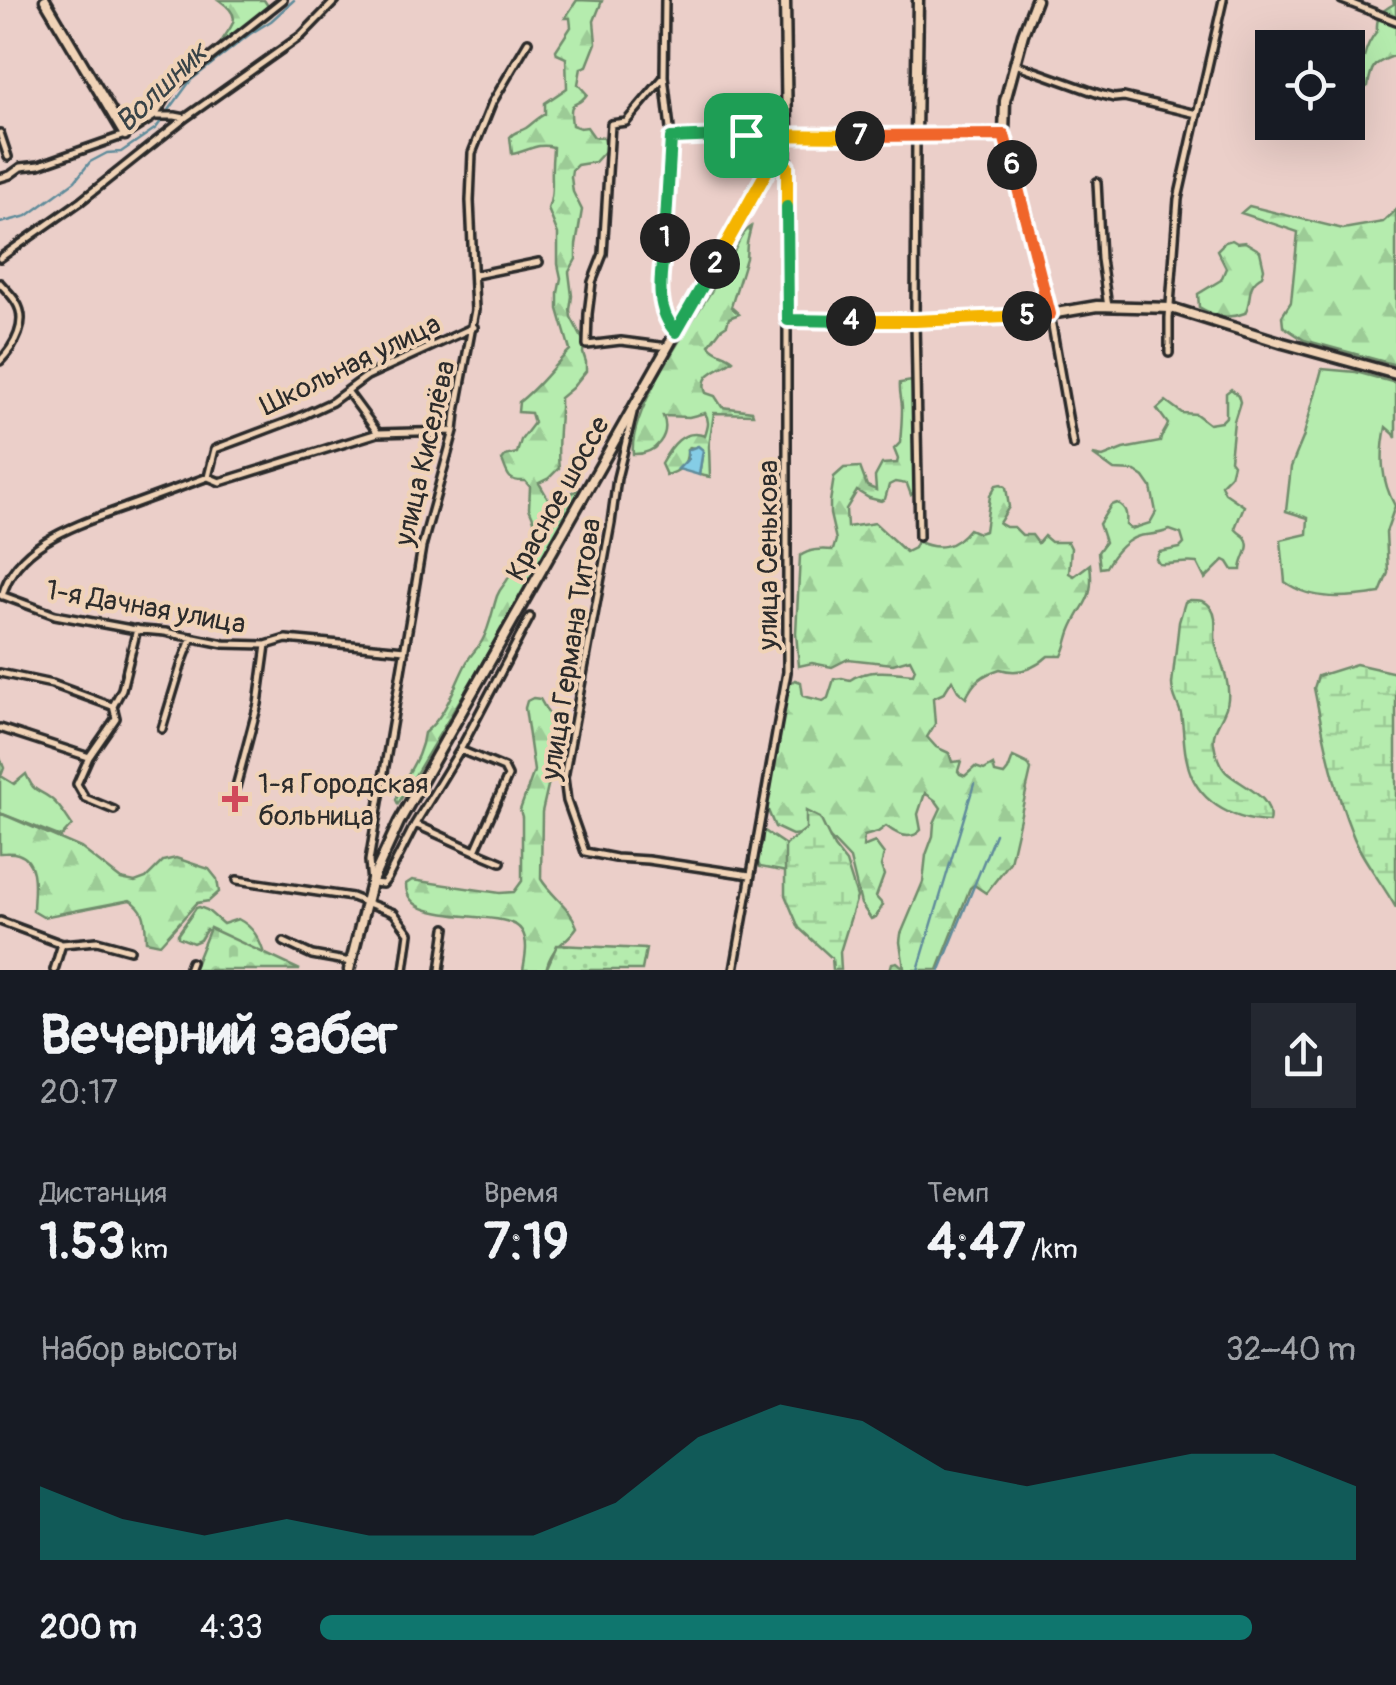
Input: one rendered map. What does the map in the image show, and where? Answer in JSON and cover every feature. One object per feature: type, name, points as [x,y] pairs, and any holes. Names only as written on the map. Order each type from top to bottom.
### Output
[{"type":"street","points":[[45,0],[125,136]]},
{"type":"street","points":[[0,178],[21,167],[39,165],[125,136],[155,116],[173,87],[282,0]]},
{"type":"street","points":[[0,258],[81,201],[185,118],[302,36],[336,0]]},
{"type":"street","points":[[664,0],[664,77],[671,138],[660,298],[666,321],[676,332]]},
{"type":"street","points":[[785,0],[787,136]]},
{"type":"street","points":[[918,0],[918,537]]},
{"type":"street","points":[[1036,0],[1004,100],[1004,135],[1050,314],[1073,445]]},
{"type":"street","points":[[1168,353],[1178,199],[1223,0]]},
{"type":"street","points":[[1342,0],[1396,21]]},
{"type":"street","name":"улица Киселёва","points":[[370,883],[368,861],[422,547],[454,431],[474,326],[472,153],[492,102],[528,42]]},
{"type":"street","points":[[1015,64],[1099,94],[1124,96],[1197,114]]},
{"type":"street","points":[[664,77],[626,122],[612,124],[603,254],[592,282],[587,345],[621,340],[668,347]]},
{"type":"street","points":[[155,116],[185,118]]},
{"type":"street","points":[[0,133],[4,156],[21,167]]},
{"type":"street","points":[[671,138],[1004,135]]},
{"type":"street","name":"Красное шоссе","points":[[350,966],[370,883],[399,822],[787,136]]},
{"type":"street","name":"улица Сенькова","points":[[734,970],[786,672],[787,136]]},
{"type":"street","points":[[773,160],[787,166]]},
{"type":"street","points":[[1097,182],[1100,259],[1108,307]]},
{"type":"street","points":[[475,275],[539,262]]},
{"type":"street","points":[[0,283],[19,305],[21,323],[13,348],[0,361]]},
{"type":"street","points":[[788,320],[915,321],[1050,314],[1097,306],[1170,308],[1396,374]]},
{"type":"street","name":"Школьная улица","points":[[208,477],[216,449],[332,402],[367,376],[474,326]]},
{"type":"street","points":[[348,392],[378,432]]},
{"type":"street","name":"улица Германа Титова","points":[[635,405],[617,478],[564,778],[566,802],[584,852],[750,875]]},
{"type":"street","points":[[1,595],[13,572],[38,546],[62,530],[208,477],[220,482],[378,432],[454,431]]},
{"type":"street","name":"1-я Дачная улица","points":[[1,595],[55,615],[224,644],[266,646],[286,638],[405,650]]},
{"type":"street","points":[[370,883],[382,884],[387,879],[530,616]]},
{"type":"street","points":[[114,810],[85,798],[77,784],[89,757],[116,718],[113,706],[122,689],[137,629]]},
{"type":"street","points":[[162,729],[192,637]]},
{"type":"street","points":[[236,787],[258,704],[266,646]]},
{"type":"street","points":[[0,672],[52,684],[113,706]]},
{"type":"street","points":[[0,728],[89,757]]},
{"type":"street","points":[[460,750],[504,768],[508,776],[475,851]]},
{"type":"street","points":[[415,824],[502,862]]},
{"type":"street","points":[[237,880],[321,892],[394,913],[410,933],[404,970]]},
{"type":"street","points":[[0,921],[62,944],[98,940],[130,950]]},
{"type":"street","points":[[440,970],[446,928]]},
{"type":"street","points":[[284,942],[312,956],[350,966]]},
{"type":"street","points":[[54,970],[62,944]]},
{"type":"street","points":[[188,970],[190,962]]},
{"type":"green space","points":[[219,0],[264,0],[273,8],[272,15],[226,52],[217,54],[234,21],[229,8]]},
{"type":"green space","points":[[577,0],[602,1],[594,21],[596,43],[587,66],[581,68],[578,84],[587,94],[572,106],[572,125],[587,127],[594,137],[604,138],[607,149],[595,162],[577,165],[572,170],[573,192],[582,210],[576,259],[569,272],[570,310],[584,342],[586,371],[560,398],[559,468],[539,483],[549,500],[544,513],[550,525],[573,492],[579,490],[569,517],[398,804],[399,791],[424,733],[445,708],[468,660],[482,641],[497,596],[512,569],[524,564],[524,545],[537,541],[529,508],[530,487],[525,481],[511,478],[502,460],[517,453],[534,423],[531,413],[518,412],[519,402],[570,350],[558,309],[558,234],[548,209],[553,147],[537,146],[512,154],[510,137],[545,114],[545,103],[567,88],[566,58],[556,50],[571,27],[570,18],[565,18]]},
{"type":"green space","points":[[1396,0],[1396,55],[1376,65],[1365,88],[1366,51],[1379,18]]},
{"type":"green space","points":[[1249,206],[1343,229],[1383,222],[1396,210],[1396,365],[1304,340],[1283,326],[1282,316],[1291,302],[1298,232],[1241,213]]},
{"type":"green space","points":[[751,227],[731,307],[739,314],[729,318],[709,345],[733,360],[712,372],[704,386],[706,393],[715,396],[722,407],[753,414],[714,413],[710,477],[699,475],[703,450],[690,447],[682,467],[666,475],[661,464],[669,451],[690,434],[705,436],[707,416],[663,416],[665,430],[660,442],[649,451],[633,454],[642,410],[669,358]]},
{"type":"green space","points":[[1232,240],[1260,251],[1264,269],[1251,288],[1245,313],[1221,316],[1199,307],[1198,294],[1221,280],[1226,268],[1217,250]]},
{"type":"green space","points":[[1322,369],[1356,372],[1396,383],[1396,438],[1386,427],[1383,458],[1384,477],[1395,506],[1386,532],[1388,573],[1380,593],[1319,596],[1285,582],[1281,540],[1307,534],[1308,518],[1286,511],[1291,467]]},
{"type":"green space","points":[[912,381],[915,491],[911,495],[907,484],[895,482],[889,485],[881,501],[857,491],[846,509],[847,527],[875,523],[906,552],[917,541],[945,546],[969,529],[985,531],[990,496],[996,485],[1001,484],[1006,487],[1009,507],[999,523],[1014,527],[1022,535],[1032,535],[1038,543],[1044,536],[1051,542],[1068,542],[1069,573],[1074,576],[1090,564],[1091,577],[1089,594],[1062,656],[1048,656],[1026,670],[994,671],[983,676],[966,698],[952,680],[944,693],[933,698],[935,724],[927,737],[949,753],[952,762],[961,761],[960,774],[965,776],[975,767],[984,770],[993,765],[995,773],[1004,775],[1013,757],[1028,764],[1031,770],[1010,862],[986,893],[974,885],[970,888],[938,970],[890,970],[892,963],[897,962],[904,968],[901,934],[923,882],[926,855],[941,808],[925,793],[918,814],[921,830],[917,834],[903,836],[886,826],[864,836],[863,847],[875,842],[884,854],[884,875],[876,897],[883,905],[871,919],[861,904],[850,859],[829,837],[787,872],[760,867],[756,858],[763,830],[796,852],[801,834],[792,835],[775,827],[767,808],[789,684],[801,682],[803,696],[823,701],[828,698],[834,679],[850,680],[881,672],[913,674],[915,669],[910,659],[893,664],[848,659],[832,667],[812,663],[799,666],[796,633],[800,556],[816,550],[833,550],[836,540],[830,514],[834,477],[844,468],[860,467],[867,486],[876,490],[875,477],[882,464],[897,463],[894,449],[900,443],[900,383]]},
{"type":"green space","points":[[1231,389],[1240,402],[1234,421],[1230,460],[1233,464],[1230,476],[1221,485],[1225,493],[1244,506],[1235,528],[1248,545],[1241,570],[1233,570],[1224,560],[1205,579],[1197,563],[1159,564],[1159,552],[1184,544],[1181,534],[1170,530],[1133,538],[1106,567],[1100,568],[1098,552],[1105,542],[1099,524],[1111,505],[1123,507],[1126,525],[1131,529],[1150,523],[1156,512],[1151,487],[1144,477],[1135,471],[1114,470],[1093,455],[1103,457],[1160,442],[1168,424],[1157,409],[1166,401],[1182,413],[1196,414],[1209,424],[1221,422],[1226,417],[1226,393]]},
{"type":"green space","points":[[1185,602],[1205,602],[1213,612],[1216,646],[1228,686],[1227,705],[1214,738],[1217,755],[1226,772],[1262,798],[1269,822],[1241,817],[1217,806],[1191,775],[1172,684],[1179,622]]},
{"type":"green space","points":[[1356,664],[1396,673],[1396,908],[1356,843],[1345,815],[1314,688],[1318,676]]},
{"type":"green space","points":[[533,698],[540,699],[557,729],[542,812],[541,879],[577,927],[555,950],[546,970],[523,970],[525,940],[522,931],[512,923],[421,908],[410,898],[406,884],[412,880],[500,893],[514,892],[522,881],[520,810],[534,771],[525,708]]},
{"type":"green space","points":[[0,758],[4,768],[1,776],[14,784],[26,774],[34,787],[62,810],[72,825],[61,837],[0,813]]},
{"type":"green space","points":[[806,811],[820,818],[846,862],[857,897],[840,952],[841,970],[833,970],[832,958],[799,928],[785,895],[785,845],[806,829]]},
{"type":"green space","points":[[0,813],[81,848],[121,879],[135,882],[146,878],[163,861],[176,858],[209,869],[217,879],[219,892],[209,901],[197,903],[160,944],[146,941],[142,913],[130,900],[43,917],[33,911],[34,878],[30,863],[18,854],[0,853]]},
{"type":"green space","points":[[199,907],[223,924],[238,919],[244,922],[256,935],[265,957],[210,930],[193,943],[178,937]]},
{"type":"green space","points":[[210,928],[300,970],[193,970]]},
{"type":"green space","points":[[557,945],[646,949],[642,970],[546,970]]},
{"type":"water","points":[[698,446],[703,450],[699,475],[678,469],[688,459],[687,450]]},
{"type":"waterway","name":"Волшник","points":[[0,223],[27,216],[75,181],[90,162],[107,153],[121,152],[156,128],[191,80],[294,0]]},
{"type":"waterway","points":[[918,970],[974,784]]},
{"type":"waterway","points":[[940,970],[995,834]]},
{"type":"place","name":"1-я Городская больница","points":[[235,799]]},
{"type":"route","points":[[746,135],[1004,135],[1050,314],[915,321],[788,320],[787,166],[773,160],[676,332],[666,321],[660,298],[671,138],[746,135]]}]
